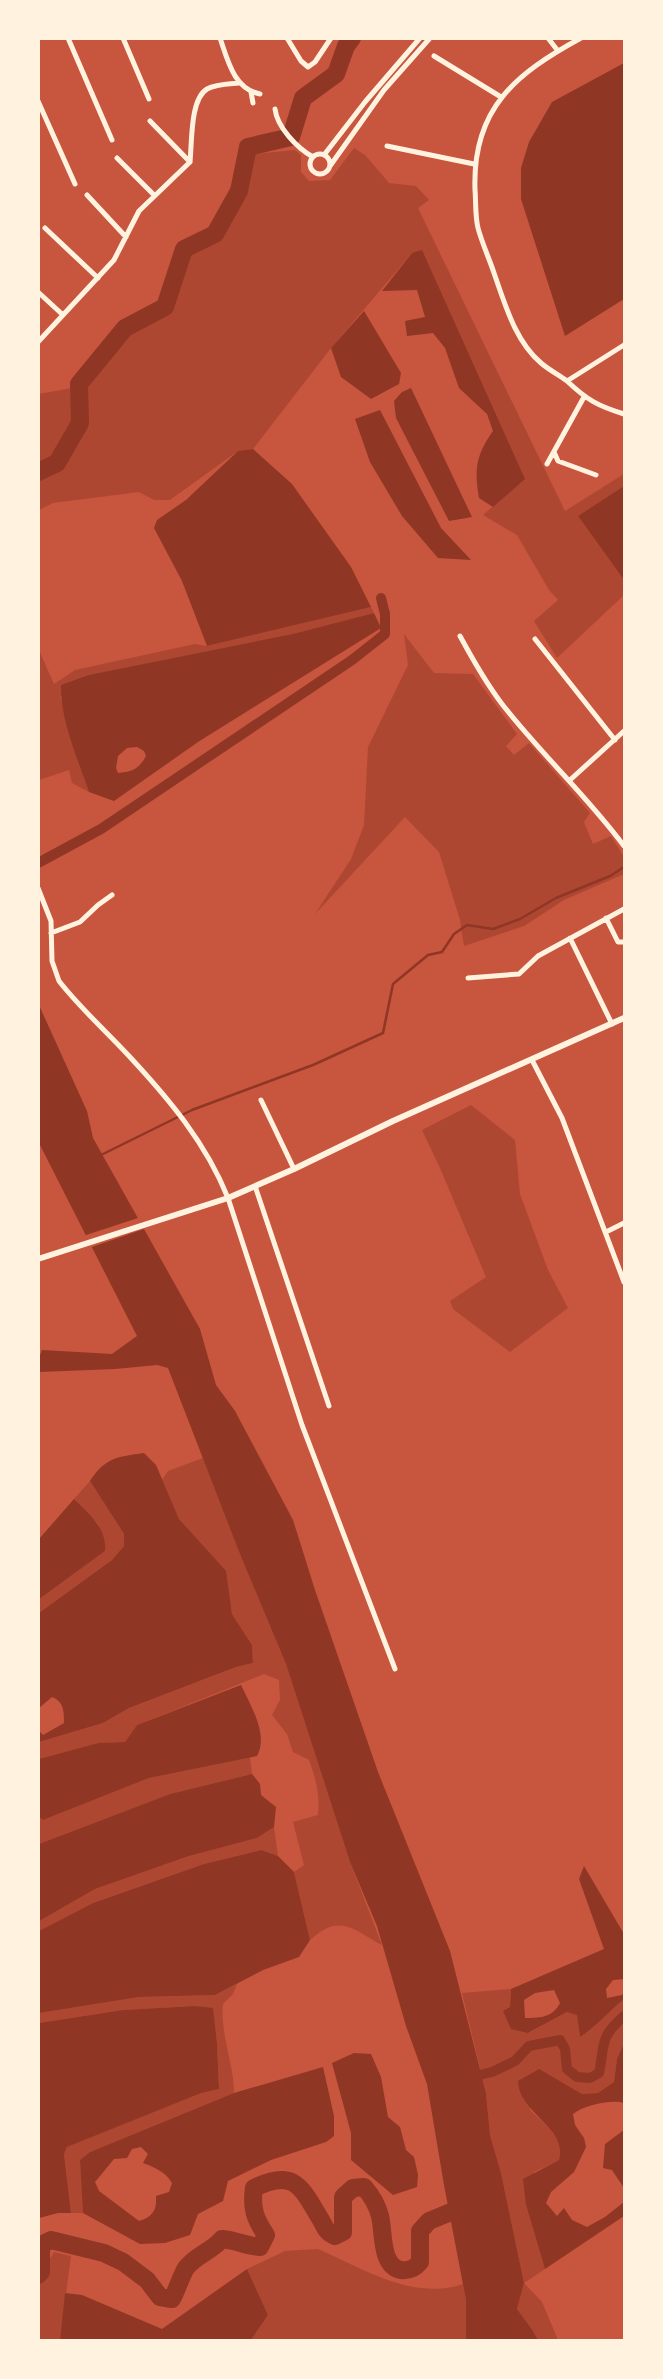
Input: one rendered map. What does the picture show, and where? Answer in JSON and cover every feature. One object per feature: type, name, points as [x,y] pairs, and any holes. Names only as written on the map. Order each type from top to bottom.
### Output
[{"type":"street","points":[[68,38],[112,140]]},
{"type":"street","points":[[123,38],[149,99]]},
{"type":"street","points":[[220,38],[239,83],[251,92],[260,94]]},
{"type":"street","points":[[287,38],[301,61],[308,67],[315,62],[331,38]]},
{"type":"street","points":[[324,155],[420,38]]},
{"type":"street","points":[[330,166],[328,159],[320,154],[313,158],[311,166],[317,173],[324,173],[330,166],[384,90],[430,38]]},
{"type":"street","points":[[548,38],[558,51]]},
{"type":"street","points":[[581,38],[517,80],[501,97],[484,128],[474,164],[477,226],[519,337],[539,362],[568,381],[584,397],[599,407],[625,414]]},
{"type":"street","points":[[434,57],[501,97]]},
{"type":"street","points":[[38,342],[114,260],[139,211],[190,162],[195,110],[199,97],[207,89],[239,83]]},
{"type":"street","points":[[251,92],[253,103]]},
{"type":"street","points":[[38,102],[75,184]]},
{"type":"street","points":[[275,109],[272,116],[305,153],[313,158]]},
{"type":"street","points":[[150,121],[190,162]]},
{"type":"street","points":[[387,146],[474,164]]},
{"type":"street","points":[[117,158],[154,195]]},
{"type":"street","points":[[88,195],[126,237]]},
{"type":"street","points":[[45,228],[97,278]]},
{"type":"street","points":[[38,292],[63,315]]},
{"type":"street","points":[[568,381],[625,345]]},
{"type":"street","points":[[547,464],[584,397]]},
{"type":"street","points":[[554,452],[558,461],[596,475]]},
{"type":"street","points":[[460,636],[503,706],[625,846]]},
{"type":"street","points":[[535,639],[615,740]]},
{"type":"street","points":[[570,780],[625,732]]},
{"type":"street","points":[[38,888],[51,921],[52,961],[59,981],[167,1099],[210,1158],[228,1198],[302,1425],[395,1669]]},
{"type":"street","points":[[51,933],[80,922],[112,895]]},
{"type":"street","points":[[468,978],[519,974],[538,957],[625,909]]},
{"type":"street","points":[[606,918],[618,942],[625,942]]},
{"type":"street","points":[[570,938],[612,1024]]},
{"type":"street","points":[[38,1259],[228,1198],[625,1018]]},
{"type":"street","points":[[532,1060],[562,1118],[625,1282]]},
{"type":"street","points":[[261,1100],[294,1169]]},
{"type":"street","points":[[255,1186],[329,1406]]},
{"type":"street","points":[[606,1232],[625,1223]]},
{"type":"shaded area","points":[[624,63],[624,299],[565,336],[521,199],[521,168],[529,142],[552,102]]},
{"type":"shaded area","points":[[354,148],[365,155],[389,183],[416,186],[429,200],[418,208],[565,511],[624,474],[624,486],[578,516],[624,580],[624,595],[557,658],[534,621],[558,600],[549,590],[517,535],[483,515],[524,479],[412,253],[331,348],[253,449],[238,451],[170,500],[154,500],[139,492],[53,503],[39,510],[39,394],[72,388],[116,350],[134,328],[170,310],[189,253],[215,242],[241,200],[253,154],[295,150],[301,155],[301,172],[309,181],[330,180]]},
{"type":"shaded area","points":[[422,250],[525,479],[493,507],[479,498],[477,479],[480,455],[493,431],[487,414],[459,388],[445,348],[433,333],[407,336],[405,321],[425,317],[417,290],[382,291],[412,253]]},
{"type":"shaded area","points":[[364,311],[401,373],[399,384],[371,399],[341,377],[331,348]]},
{"type":"shaded area","points":[[411,388],[472,517],[449,521],[396,418],[394,401],[402,392]]},
{"type":"shaded area","points":[[380,410],[441,528],[471,560],[438,558],[402,516],[370,462],[355,419]]},
{"type":"shaded area","points":[[253,449],[292,484],[351,567],[371,607],[207,646],[182,581],[154,528],[157,520],[186,500],[238,451]]},
{"type":"shaded area","points":[[624,486],[624,580],[578,516]]},
{"type":"shaded area","points":[[371,607],[374,613],[60,696],[89,792],[72,783],[69,770],[39,780],[38,648],[54,684],[75,670],[195,644],[207,646]]},
{"type":"shaded area","points":[[374,613],[381,628],[198,742],[114,801],[89,792],[63,712],[61,685],[89,675],[293,634]],"holes":[[[137,747],[144,751],[146,756],[138,767],[118,773],[118,756],[127,748]]]},
{"type":"shaded area","points":[[404,634],[434,673],[473,674],[517,734],[506,746],[514,755],[529,743],[590,813],[584,822],[593,844],[611,836],[624,857],[624,874],[564,900],[524,926],[464,946],[460,920],[439,852],[405,817],[315,914],[351,859],[364,825],[368,747],[408,665]]},
{"type":"shaded area","points":[[38,1003],[87,1111],[93,1138],[200,1329],[216,1385],[235,1411],[293,1520],[378,1772],[450,1951],[486,2093],[490,2135],[501,2173],[524,2283],[517,2309],[538,2340],[466,2340],[466,2300],[427,2084],[406,2026],[377,1926],[350,1862],[286,1664],[168,1368],[157,1365],[39,1372],[42,1350],[112,1354],[137,1336],[40,1145]]},
{"type":"shaded area","points":[[471,1105],[515,1140],[520,1194],[548,1270],[568,1308],[510,1352],[453,1309],[450,1301],[486,1277],[422,1130]]},
{"type":"shaded area","points":[[144,1453],[156,1465],[179,1519],[226,1571],[232,1614],[252,1645],[253,1663],[129,1708],[103,1723],[39,1742],[39,1731],[43,1735],[64,1723],[64,1715],[59,1701],[52,1697],[39,1708],[39,1613],[112,1560],[124,1546],[124,1534],[90,1481],[107,1463]]},
{"type":"shaded area","points":[[203,1458],[286,1664],[350,1862],[382,1945],[354,1929],[338,1925],[320,1932],[310,1940],[294,1872],[304,1865],[293,1822],[318,1815],[318,1794],[309,1760],[293,1752],[287,1734],[272,1715],[280,1700],[279,1680],[264,1674],[137,1725],[125,1742],[98,1743],[39,1759],[39,1742],[103,1723],[129,1708],[253,1663],[252,1645],[232,1614],[225,1571],[179,1519],[162,1480],[168,1471]]},
{"type":"shaded area","points":[[90,1481],[124,1534],[124,1546],[112,1560],[39,1613],[38,1599],[105,1551],[98,1524],[74,1499]]},
{"type":"shaded area","points":[[74,1499],[100,1528],[105,1551],[39,1599],[39,1539]]},
{"type":"shaded area","points":[[241,1685],[260,1729],[257,1756],[149,1778],[43,1820],[39,1817],[39,1759],[98,1743],[125,1742],[137,1725]]},
{"type":"shaded area","points":[[250,1757],[252,1774],[170,1794],[39,1844],[38,1817],[43,1820],[149,1778]]},
{"type":"shaded area","points":[[252,1774],[260,1784],[261,1795],[276,1807],[274,1827],[257,1838],[189,1856],[95,1889],[39,1921],[39,1844],[170,1794]]},
{"type":"shaded area","points":[[274,1827],[278,1856],[260,1850],[204,1864],[93,1903],[39,1931],[38,1921],[95,1889],[189,1856],[257,1838]]},
{"type":"shaded area","points":[[261,1850],[278,1856],[294,1872],[310,1940],[299,1957],[263,1970],[215,1995],[139,1997],[39,2013],[39,1931],[93,1903],[204,1864]]},
{"type":"shaded area","points":[[584,1866],[624,1934],[624,1979],[613,1980],[606,1989],[607,1998],[622,1995],[624,1992],[624,1999],[580,2037],[577,2015],[567,2012],[528,2033],[511,2029],[503,2011],[510,2007],[511,1989],[604,1949],[579,1879]],"holes":[[[554,1990],[560,2003],[546,2016],[525,2018],[524,2000],[535,1993]]]},
{"type":"shaded area","points":[[237,1984],[233,1994],[223,2004],[225,2038],[234,2093],[90,2152],[80,2160],[83,2213],[71,2213],[64,2154],[67,2147],[201,2092],[219,2089],[213,2009],[195,2006],[123,2010],[39,2023],[39,2013],[139,1997],[215,1995]]},
{"type":"shaded area","points":[[511,1989],[510,2007],[529,2033],[567,2012],[577,2014],[580,2037],[624,1999],[624,2043],[617,2059],[614,2082],[598,2093],[582,2094],[539,2070],[530,2110],[552,2132],[560,2152],[559,2160],[534,2172],[526,2205],[545,2269],[524,2283],[501,2173],[490,2135],[486,2093],[462,1993]]},
{"type":"shaded area","points":[[195,2006],[213,2008],[219,2089],[201,2093],[67,2147],[64,2154],[71,2213],[39,2218],[39,2023],[123,2010]]},
{"type":"shaded area","points":[[624,2043],[624,2103],[598,2104],[573,2114],[575,2125],[584,2138],[586,2147],[574,2172],[551,2192],[546,2203],[557,2216],[564,2208],[572,2220],[587,2227],[624,2202],[624,2216],[545,2269],[526,2205],[523,2179],[559,2160],[560,2148],[550,2129],[526,2102],[518,2081],[539,2069],[582,2094],[598,2093],[614,2082],[617,2059]]},
{"type":"shaded area","points":[[354,2053],[371,2054],[381,2077],[388,2117],[400,2127],[406,2150],[414,2157],[418,2175],[417,2187],[393,2195],[351,2160],[351,2133],[332,2063]]},
{"type":"shaded area","points":[[323,2067],[334,2116],[334,2136],[326,2142],[271,2160],[228,2181],[223,2201],[198,2214],[190,2235],[165,2243],[140,2244],[83,2213],[80,2160],[90,2152],[234,2093]],"holes":[[[141,2147],[148,2154],[143,2163],[163,2173],[172,2183],[169,2192],[156,2196],[155,2209],[151,2215],[139,2221],[99,2191],[95,2182],[114,2159],[127,2158],[132,2149]]]},
{"type":"shaded area","points":[[624,2130],[624,2188],[612,2170],[603,2168],[605,2144]]},
{"type":"shaded area","points":[[318,2249],[407,2286],[426,2289],[463,2284],[466,2300],[466,2340],[251,2340],[268,2315],[247,2269],[285,2251]]},
{"type":"shaded area","points":[[54,2252],[71,2256],[60,2340],[39,2340],[38,2278]]},
{"type":"shaded area","points":[[247,2269],[268,2315],[251,2340],[60,2340],[65,2293],[82,2295],[162,2329]]},
{"type":"shaded area","points":[[524,2283],[542,2302],[558,2340],[538,2340],[517,2309]]},
{"type":"pier","points":[[141,1217],[147,1228],[89,1248],[83,1236]]},
{"type":"waterway","points":[[38,472],[57,463],[80,423],[79,384],[125,328],[165,307],[184,249],[215,234],[239,191],[248,147],[291,137],[303,98],[336,74],[346,46],[352,38]]},
{"type":"waterway","points":[[38,863],[101,829],[352,660],[385,634],[385,614],[381,598]]},
{"type":"waterway","points":[[99,1156],[192,1110],[313,1065],[383,1033],[393,984],[428,955],[442,952],[454,934],[467,925],[493,929],[520,919],[556,898],[610,876],[624,867]]},
{"type":"waterway","points":[[471,2077],[492,2072],[515,2061],[529,2046],[560,2040],[565,2049],[567,2069],[577,2077],[590,2078],[599,2073],[603,2048],[610,2030],[624,2016]]},
{"type":"waterway","points":[[38,2275],[41,2272],[41,2245],[51,2240],[104,2253],[123,2262],[147,2280],[160,2297],[172,2299],[186,2268],[222,2239],[260,2247],[266,2235],[255,2213],[254,2188],[279,2180],[295,2184],[302,2190],[326,2230],[335,2236],[343,2232],[343,2197],[353,2188],[364,2187],[379,2212],[389,2262],[401,2270],[412,2269],[420,2262],[420,2231],[429,2221],[468,2205]]}]
